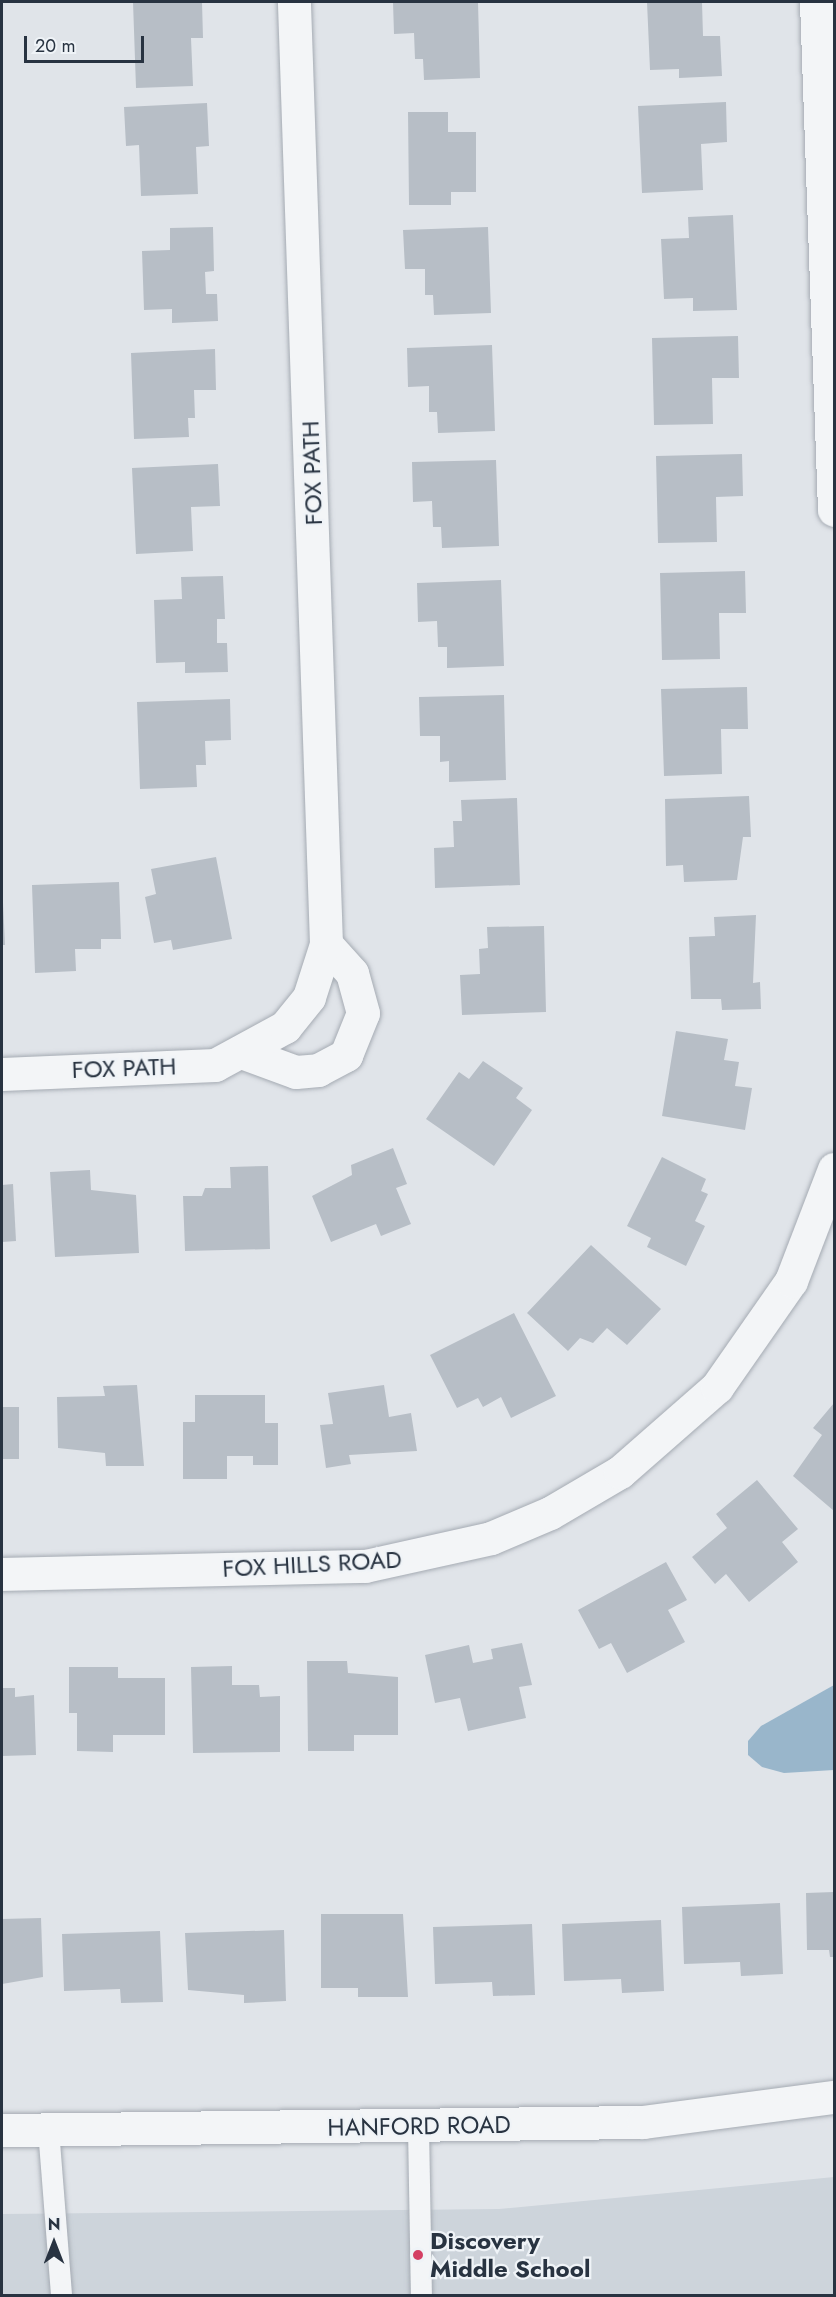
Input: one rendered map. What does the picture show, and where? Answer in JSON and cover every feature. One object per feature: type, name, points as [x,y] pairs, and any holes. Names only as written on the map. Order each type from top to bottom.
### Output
[{"type":"street","name":"FOX PATH","points":[[2,1074],[215,1065],[244,1053],[297,1013],[309,997],[326,944],[294,2]]},
{"type":"street","points":[[816,2],[834,510]]},
{"type":"street","points":[[244,1053],[296,1072],[318,1070],[346,1055],[363,1013],[352,973],[326,944]]},
{"type":"street","name":"FOX HILLS ROAD","points":[[2,1574],[365,1566],[491,1538],[550,1513],[620,1472],[717,1387],[791,1281],[834,1169]]},
{"type":"street","name":"HANFORD ROAD","points":[[2,2130],[418,2127],[643,2122],[834,2097]]},
{"type":"lane","points":[[418,2127],[421,2295]]},
{"type":"lane","points":[[48,2129],[61,2295]]},
{"type":"shaded area","name":"Discovery Middle School","points":[[834,2177],[834,2295],[2,2295],[2,2214],[499,2209]]},
{"type":"water","points":[[834,1685],[834,1770],[784,1773],[762,1767],[748,1755],[748,1741],[761,1726]]},
{"type":"building","points":[[133,2],[202,2],[203,38],[191,38],[193,86],[136,88]]},
{"type":"building","points":[[393,2],[478,2],[480,78],[424,80],[423,59],[415,59],[414,33],[394,34]]},
{"type":"building","points":[[647,2],[702,2],[703,36],[720,36],[722,76],[679,78],[679,69],[650,70]]},
{"type":"building","points":[[726,102],[727,142],[701,144],[703,190],[642,193],[638,106]]},
{"type":"building","points":[[207,103],[209,146],[196,147],[198,194],[141,196],[139,145],[126,146],[124,107]]},
{"type":"building","points":[[408,112],[448,112],[448,132],[476,132],[476,192],[451,192],[451,205],[409,205]]},
{"type":"building","points":[[733,215],[737,310],[693,311],[693,298],[664,299],[661,239],[689,238],[688,217]]},
{"type":"building","points":[[213,227],[214,271],[205,272],[206,294],[217,294],[218,321],[172,323],[172,309],[144,310],[142,251],[170,250],[170,228]]},
{"type":"building","points":[[488,227],[491,313],[434,315],[433,295],[425,295],[425,269],[405,269],[403,230]]},
{"type":"building","points":[[738,336],[739,378],[712,378],[713,424],[654,425],[652,338]]},
{"type":"building","points":[[492,345],[495,431],[438,433],[437,412],[429,412],[429,386],[408,387],[407,348]]},
{"type":"building","points":[[215,349],[216,390],[194,390],[195,418],[188,418],[189,437],[134,439],[131,353]]},
{"type":"building","points":[[742,454],[743,496],[716,497],[717,542],[658,543],[656,456]]},
{"type":"building","points":[[496,460],[499,546],[442,548],[441,527],[433,527],[432,501],[413,502],[412,462]]},
{"type":"building","points":[[218,464],[220,506],[191,507],[193,551],[136,554],[132,468]]},
{"type":"building","points":[[745,571],[746,613],[719,613],[720,659],[662,660],[660,573]]},
{"type":"building","points":[[223,576],[225,619],[217,619],[217,643],[227,643],[228,672],[185,673],[185,662],[156,663],[154,600],[182,599],[181,577]]},
{"type":"building","points":[[501,580],[504,666],[447,668],[447,647],[438,647],[437,621],[418,622],[417,583]]},
{"type":"building","points":[[747,687],[748,729],[721,729],[722,774],[664,776],[661,689]]},
{"type":"building","points":[[504,695],[506,780],[449,782],[449,761],[440,762],[440,736],[420,736],[419,697]]},
{"type":"building","points":[[230,699],[231,740],[205,741],[206,765],[196,765],[197,787],[140,789],[137,702]]},
{"type":"building","points":[[749,796],[751,837],[743,837],[737,880],[684,882],[683,865],[666,866],[665,799]]},
{"type":"building","points":[[517,798],[520,885],[435,888],[434,848],[454,847],[453,821],[462,821],[461,800]]},
{"type":"building","points":[[216,857],[232,939],[173,950],[171,940],[154,943],[145,897],[156,894],[151,869]]},
{"type":"building","points":[[119,882],[121,939],[101,939],[101,949],[75,949],[76,971],[35,973],[32,885]]},
{"type":"building","points":[[3,903],[5,945],[2,945]]},
{"type":"building","points":[[756,915],[753,983],[760,982],[761,1009],[722,1010],[721,999],[691,999],[689,937],[715,936],[714,917]]},
{"type":"building","points":[[544,926],[546,1012],[462,1015],[460,975],[480,974],[479,949],[488,948],[487,927]]},
{"type":"building","points":[[676,1031],[728,1039],[724,1060],[739,1062],[735,1086],[752,1088],[745,1130],[662,1116]]},
{"type":"building","points":[[483,1061],[523,1088],[516,1098],[532,1110],[494,1166],[426,1119],[459,1072],[469,1079]]},
{"type":"building","points":[[393,1148],[407,1184],[396,1188],[411,1224],[381,1236],[376,1224],[331,1242],[312,1196],[352,1175],[351,1165]]},
{"type":"building","points":[[662,1157],[706,1179],[701,1191],[708,1194],[695,1221],[705,1226],[686,1266],[647,1247],[651,1238],[627,1226]]},
{"type":"building","points":[[268,1166],[270,1249],[185,1251],[183,1196],[202,1196],[205,1188],[231,1188],[230,1167]]},
{"type":"building","points":[[90,1170],[91,1190],[136,1195],[139,1253],[55,1257],[50,1172]]},
{"type":"building","points":[[13,1184],[16,1241],[2,1242],[2,1185]]},
{"type":"building","points":[[591,1245],[661,1309],[627,1345],[607,1328],[593,1343],[580,1338],[568,1351],[527,1313]]},
{"type":"building","points":[[514,1313],[556,1396],[511,1418],[501,1397],[483,1407],[478,1398],[457,1408],[430,1355]]},
{"type":"building","points":[[137,1385],[144,1466],[106,1466],[105,1453],[58,1448],[57,1397],[105,1396],[103,1386]]},
{"type":"building","points":[[384,1385],[389,1417],[411,1413],[417,1451],[349,1455],[351,1464],[326,1468],[320,1425],[333,1424],[328,1393]]},
{"type":"building","points":[[195,1395],[265,1395],[265,1423],[278,1423],[278,1465],[253,1465],[253,1456],[227,1456],[227,1479],[183,1479],[183,1422],[195,1422]]},
{"type":"building","points":[[834,1403],[834,1511],[793,1476],[822,1435],[813,1428]]},
{"type":"building","points":[[2,1407],[19,1407],[19,1459],[2,1459]]},
{"type":"building","points":[[757,1480],[798,1529],[782,1542],[798,1562],[749,1602],[726,1574],[715,1584],[692,1557],[727,1528],[716,1514]]},
{"type":"building","points":[[666,1562],[687,1600],[668,1610],[685,1642],[627,1673],[611,1643],[599,1649],[578,1610]]},
{"type":"building","points":[[522,1643],[532,1685],[519,1687],[526,1718],[468,1731],[460,1698],[435,1703],[425,1655],[469,1645],[473,1663],[493,1659],[491,1649]]},
{"type":"building","points":[[307,1661],[347,1661],[348,1673],[398,1677],[398,1735],[354,1735],[354,1751],[308,1751]]},
{"type":"building","points":[[232,1666],[232,1685],[259,1685],[260,1697],[280,1696],[280,1752],[193,1753],[191,1667]]},
{"type":"building","points":[[69,1667],[118,1667],[118,1678],[165,1678],[165,1735],[113,1735],[113,1752],[77,1751],[77,1713],[69,1713]]},
{"type":"building","points":[[2,1688],[15,1688],[15,1697],[34,1695],[36,1755],[2,1756]]},
{"type":"building","points":[[834,1892],[834,1957],[830,1957],[829,1950],[807,1950],[806,1893]]},
{"type":"building","points":[[780,1903],[783,1974],[741,1976],[740,1962],[684,1964],[682,1907]]},
{"type":"building","points":[[321,1914],[403,1914],[408,1997],[358,1997],[358,1988],[321,1988]]},
{"type":"building","points":[[41,1918],[43,1977],[2,1984],[2,1919]]},
{"type":"building","points":[[661,1920],[664,1991],[622,1993],[621,1979],[564,1981],[562,1924]]},
{"type":"building","points":[[532,1924],[535,1995],[493,1996],[492,1982],[435,1984],[433,1927]]},
{"type":"building","points":[[284,1930],[286,2001],[244,2003],[244,1995],[188,1990],[185,1933]]},
{"type":"building","points":[[160,1931],[163,2002],[121,2003],[120,1989],[64,1991],[62,1934]]},
{"type":"place","name":"Discovery Middle School","points":[[418,2255]]}]
